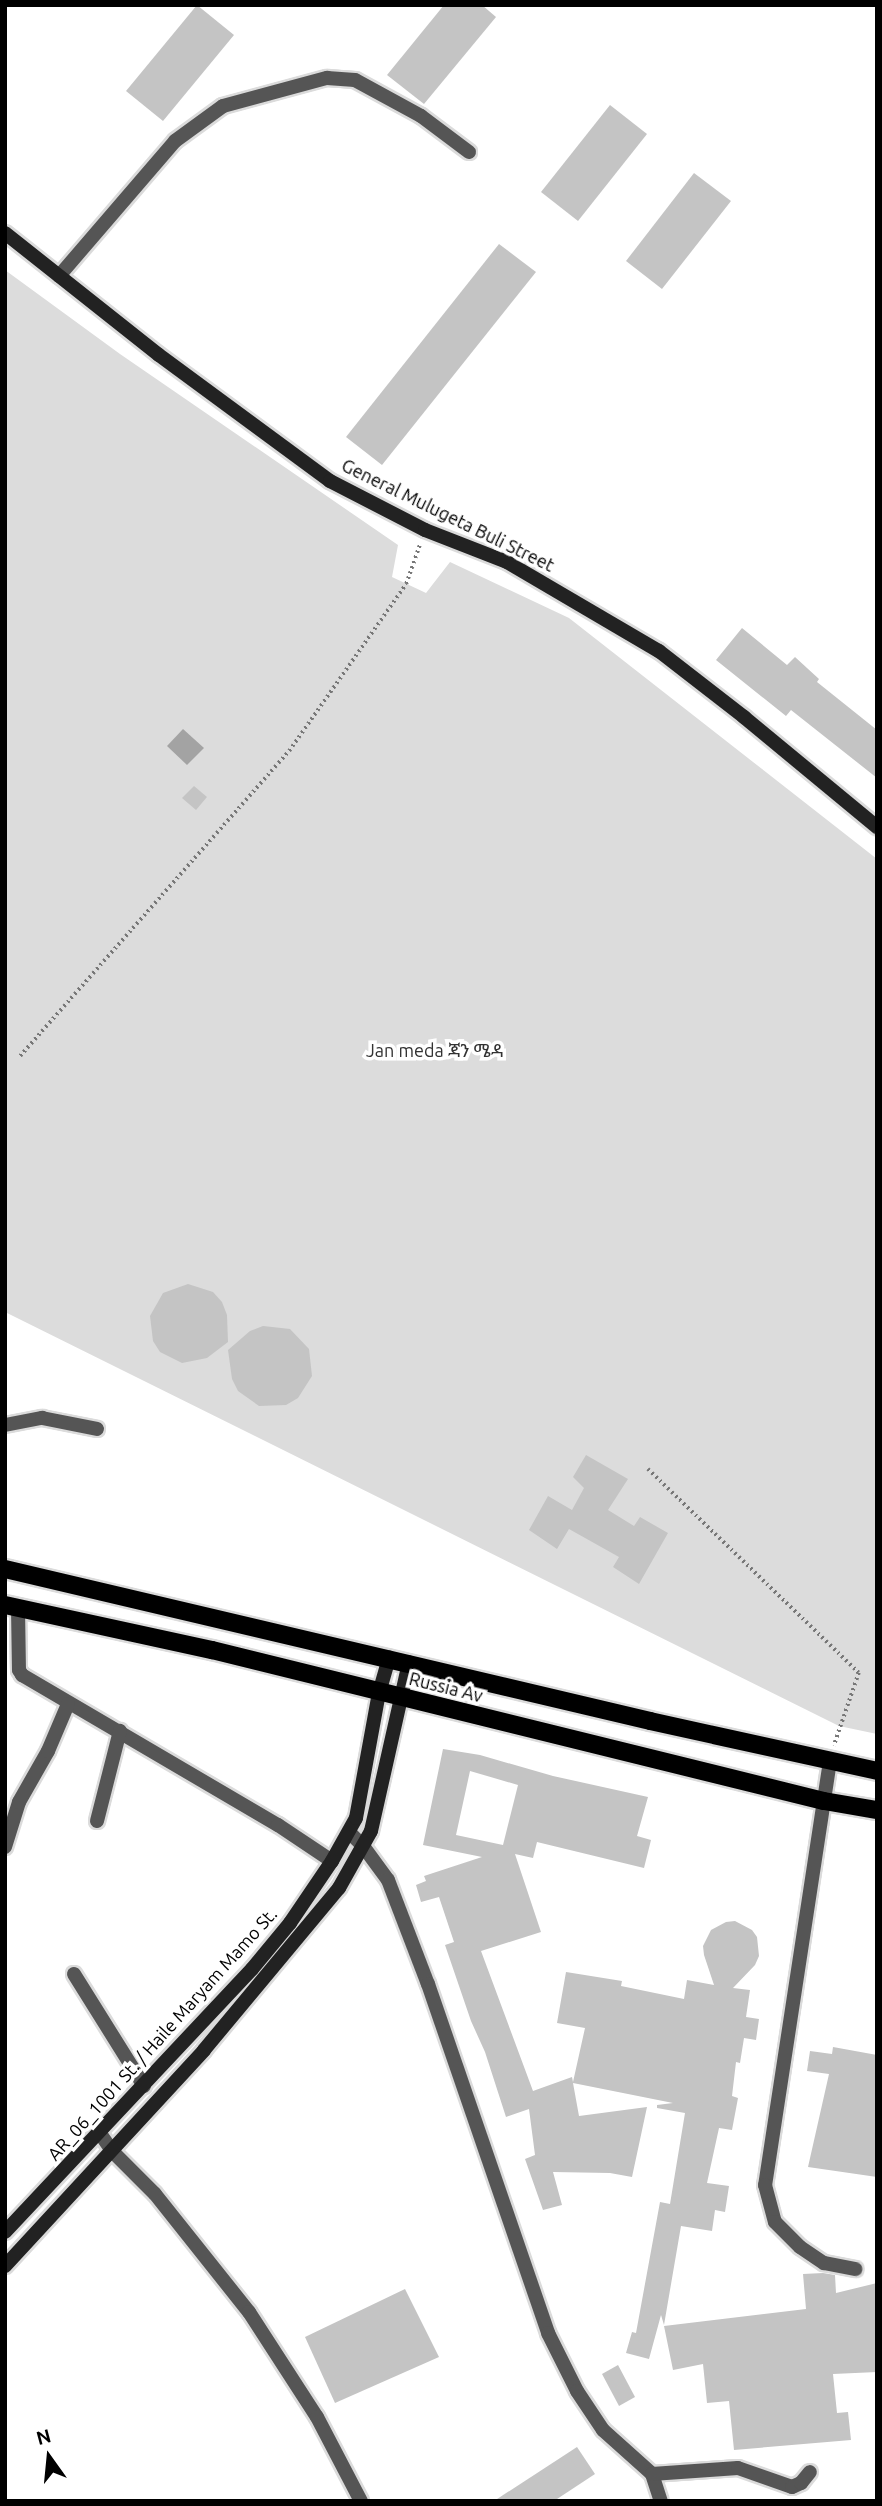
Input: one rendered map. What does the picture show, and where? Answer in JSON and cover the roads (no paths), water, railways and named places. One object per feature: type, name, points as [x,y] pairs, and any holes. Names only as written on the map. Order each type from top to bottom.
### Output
[{"type":"main road","name":"General Mulugeta Buli Street","points":[[5,233],[159,355],[330,481],[425,530],[507,562],[659,651],[877,827]]},
{"type":"main road","name":"Russia Av","points":[[5,1569],[389,1657],[650,1721],[877,1771]]},
{"type":"main road","name":"Russia Av","points":[[12,1606],[212,1650],[824,1801],[877,1810]]},
{"type":"main road","name":"AR_06_1001 St. / Haile Maryam Mamo St.","points":[[5,2232],[144,2086],[290,1923],[332,1861],[356,1818],[379,1693],[389,1657]]},
{"type":"main road","points":[[5,2266],[113,2152],[315,1920],[371,1831],[409,1662]]},
{"type":"main road","points":[[187,2039],[204,2050]]},
{"type":"street","points":[[59,276],[175,141],[223,106],[327,78],[355,80],[411,110],[469,152]]},
{"type":"street","points":[[5,1425],[42,1418],[97,1429]]},
{"type":"street","points":[[12,1606],[19,1670],[68,1704],[120,1731],[278,1825],[332,1861]]},
{"type":"street","points":[[5,1847],[19,1802],[48,1751],[68,1704]]},
{"type":"street","points":[[96,1821],[120,1731]]},
{"type":"street","points":[[830,1761],[765,2185],[775,2222],[800,2248],[824,2263],[855,2269]]},
{"type":"street","points":[[349,1832],[388,1880],[548,2333],[577,2391],[603,2430],[652,2474],[661,2501]]},
{"type":"street","points":[[75,1974],[144,2086]]},
{"type":"street","points":[[99,2132],[113,2152],[155,2194],[249,2312],[317,2417],[361,2501]]},
{"type":"street","points":[[652,2474],[738,2468],[792,2487],[801,2483],[810,2473]]},
{"type":"park label","name":"Jan meda ጃን ሜዳ","points":[[435,1050]]}]
